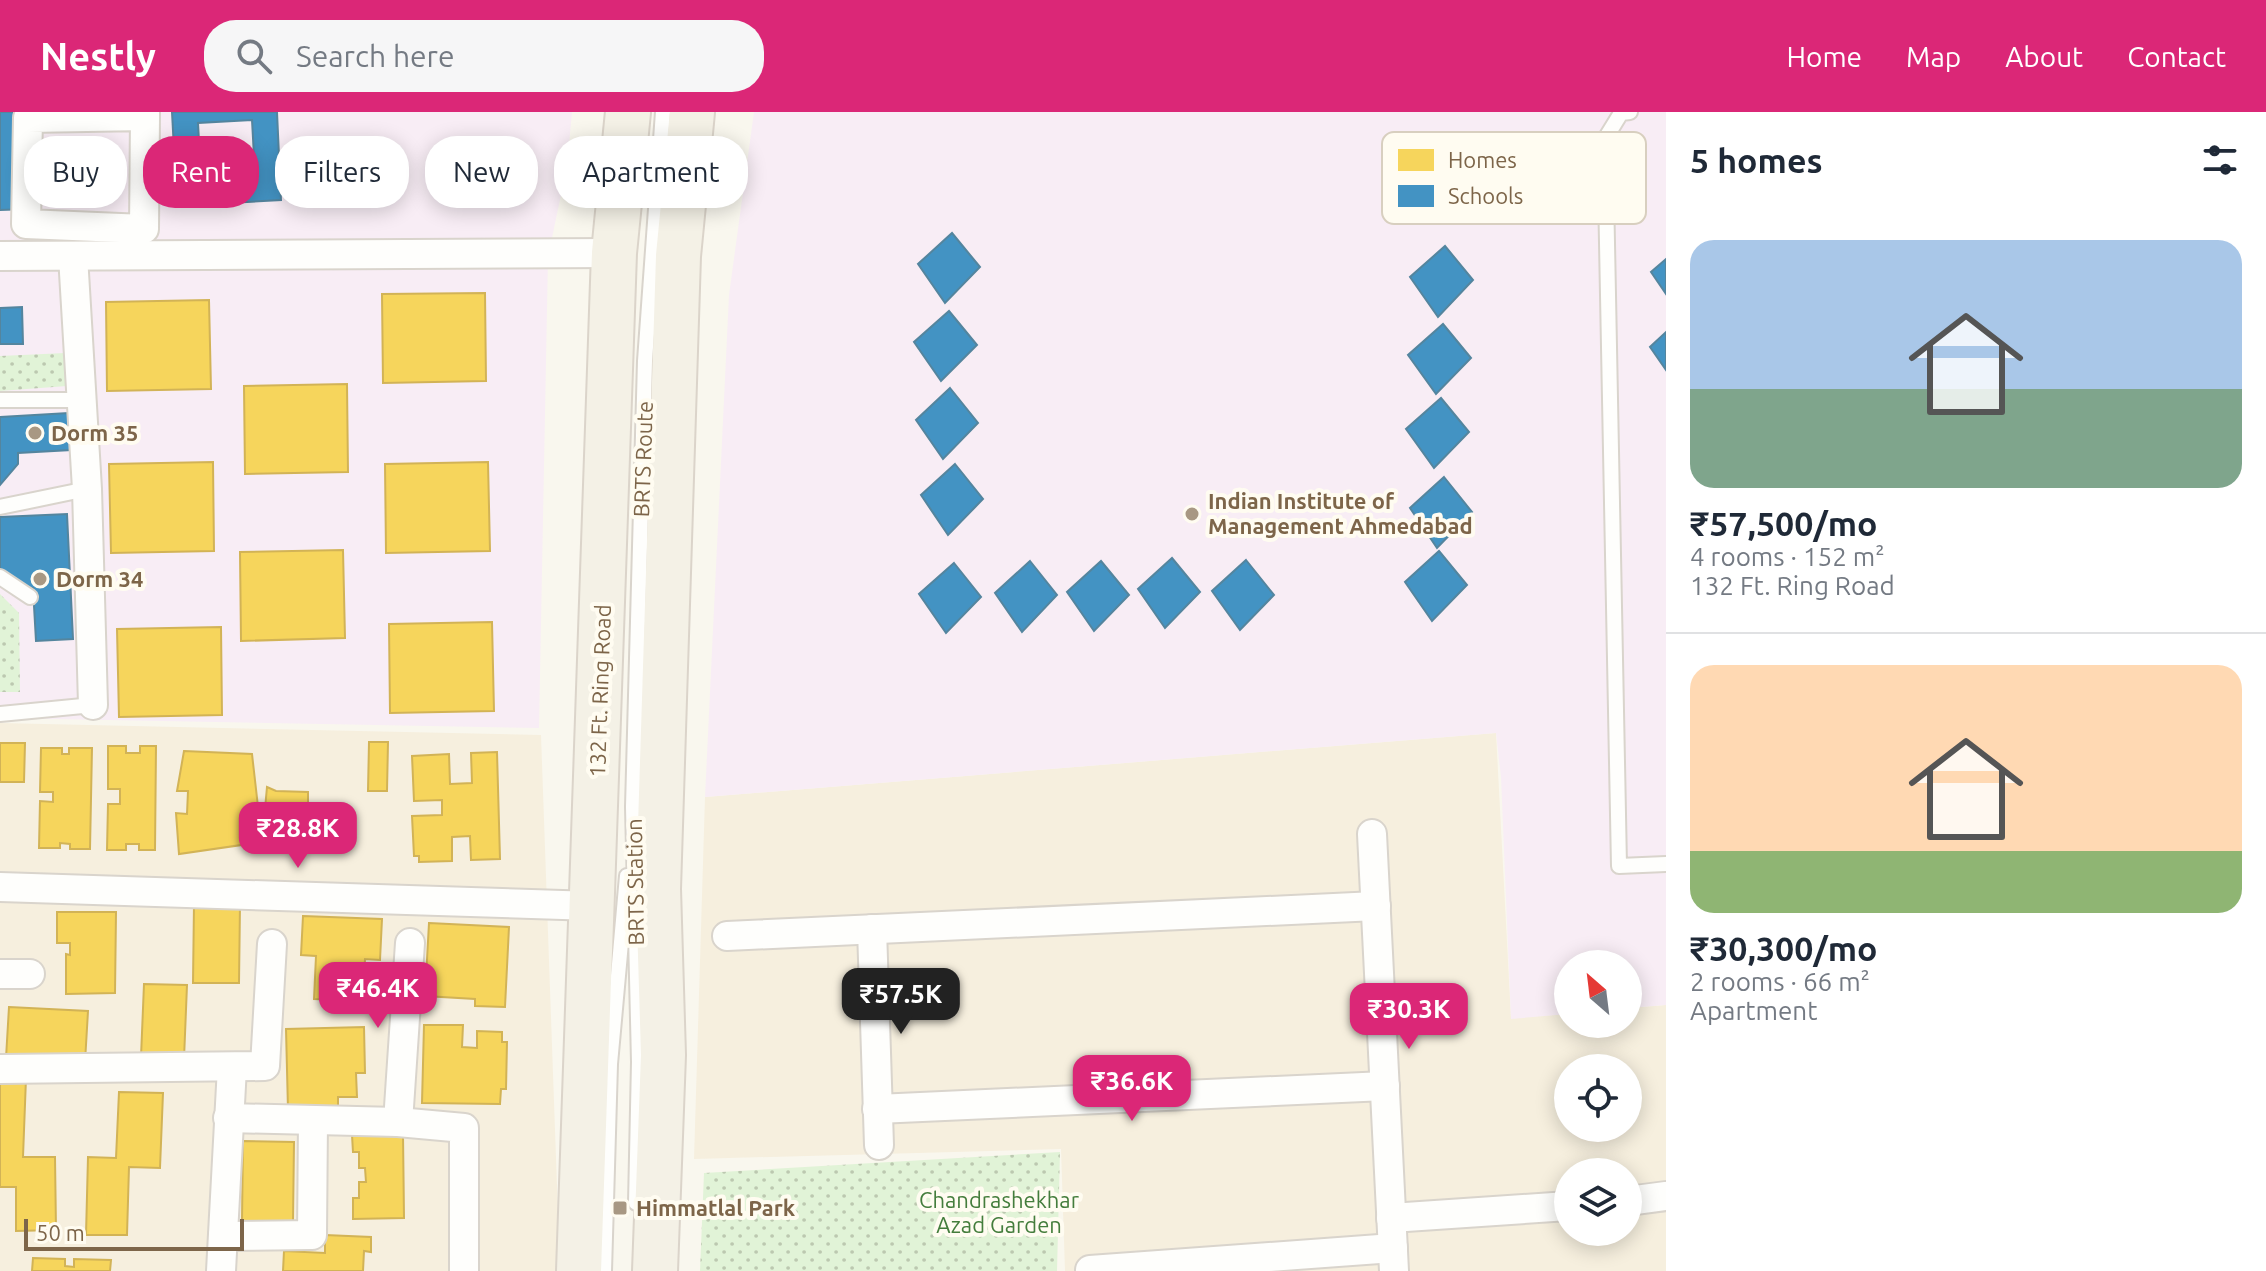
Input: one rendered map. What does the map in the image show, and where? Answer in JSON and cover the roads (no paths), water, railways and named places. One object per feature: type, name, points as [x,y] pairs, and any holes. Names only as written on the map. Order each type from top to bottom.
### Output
[{"type":"main road","name":"132 Ft. Ring Road","points":[[579,1271],[584,1056],[594,906],[614,253],[628,112]]},
{"type":"main road","points":[[655,1271],[663,1055],[658,889],[677,272],[692,112]]},
{"type":"street","points":[[145,114],[144,229],[26,224],[28,118],[145,114]]},
{"type":"street","points":[[0,256],[614,253]]},
{"type":"street","points":[[73,256],[87,489],[93,705]]},
{"type":"street","points":[[1090,1270],[1394,1260],[1372,834]]},
{"type":"street","points":[[0,887],[594,906]]},
{"type":"street","points":[[727,936],[1376,906]]},
{"type":"street","points":[[872,929],[879,1145]]},
{"type":"street","points":[[398,1122],[410,943]]},
{"type":"street","points":[[0,1069],[265,1066],[272,944]]},
{"type":"street","points":[[0,974],[30,974]]},
{"type":"street","points":[[221,1271],[232,1067]]},
{"type":"street","points":[[877,1109],[1385,1086]]},
{"type":"street","points":[[228,1118],[398,1122],[464,1128],[464,1271]]},
{"type":"street","points":[[223,1236],[312,1235],[313,1121]]},
{"type":"street","points":[[1642,1199],[1666,1196]]},
{"type":"street","points":[[1391,1218],[1554,1207]]},
{"type":"lane","name":"BRTS Route","points":[[633,807],[645,361],[663,112]]},
{"type":"lane","points":[[1609,132],[1621,113],[1630,112]]},
{"type":"lane","points":[[1607,224],[1619,866],[1666,864]]},
{"type":"lane","points":[[0,400],[82,400]]},
{"type":"lane","points":[[0,507],[87,489]]},
{"type":"lane","points":[[0,577],[30,597]]},
{"type":"lane","points":[[0,714],[93,705]]},
{"type":"lane","name":"BRTS Station","points":[[633,807],[639,1062],[635,1226]]},
{"type":"lane","name":"BRTS Station","points":[[604,1271],[610,1064],[633,807]]},
{"type":"place","name":"Dorm 35","points":[[35,433]]},
{"type":"place","name":"Indian Institute of Management Ahmedabad","points":[[1192,514]]},
{"type":"place","name":"Dorm 34","points":[[40,579]]},
{"type":"place","name":"Himmatlal Park","points":[[620,1208]]},
{"type":"park label","name":"Chandrashekhar Azad Garden","points":[[999,1212]]}]
